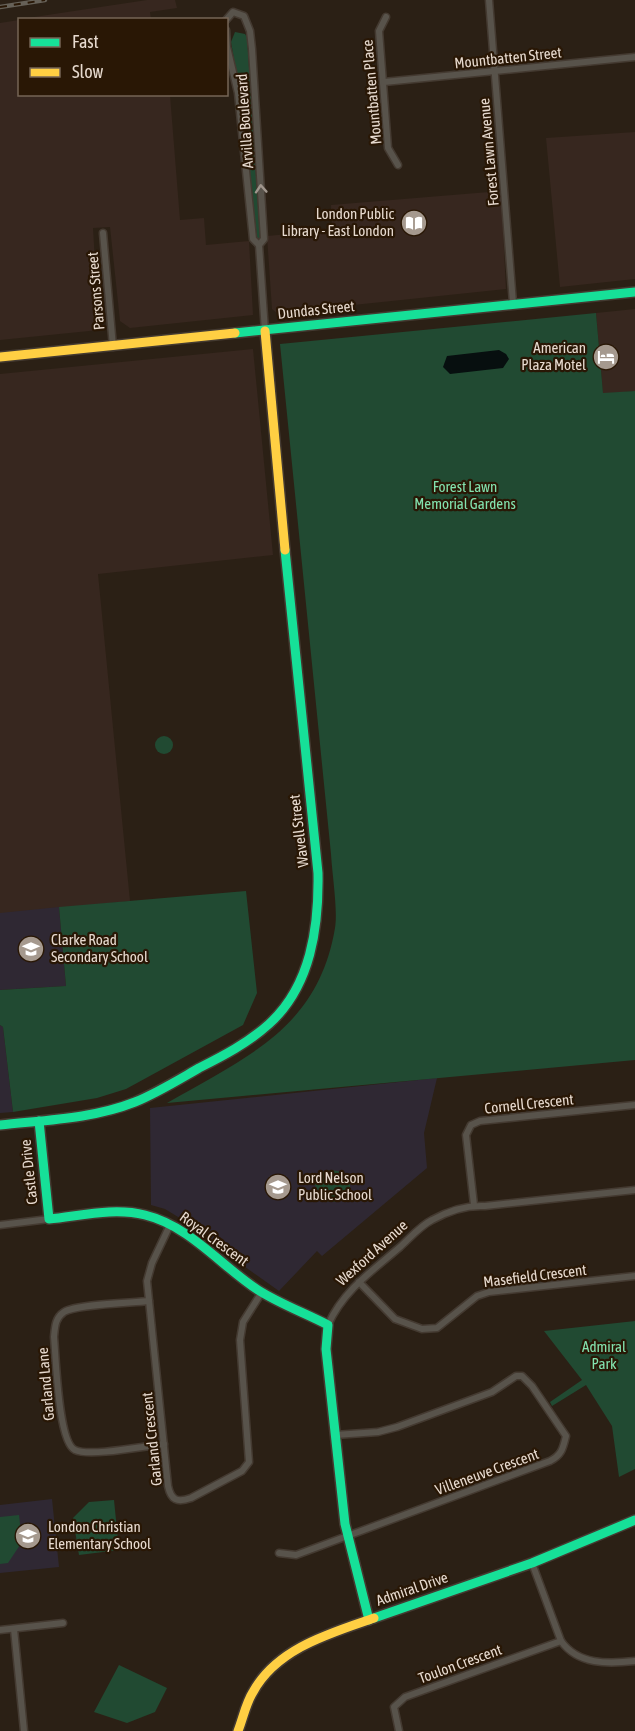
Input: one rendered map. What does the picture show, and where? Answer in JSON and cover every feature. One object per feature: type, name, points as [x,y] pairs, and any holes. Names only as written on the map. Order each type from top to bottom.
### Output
[{"type":"street","name":"Forest Lawn Avenue","points":[[489,0],[513,303]]},
{"type":"street","name":"Arvilla Boulevard","points":[[228,18],[233,12],[244,16],[250,30],[264,240],[259,245]]},
{"type":"street","name":"Mountbatten Place","points":[[386,17],[379,31],[388,148],[398,165]]},
{"type":"street","name":"Arvilla Boulevard","points":[[228,51],[238,93],[253,239],[259,245],[265,331]]},
{"type":"street","name":"Mountbatten Street","points":[[384,82],[635,57]]},
{"type":"street","name":"Parsons Street","points":[[103,233],[113,347]]},
{"type":"street","name":"Dundas Street","points":[[0,357],[635,292]]},
{"type":"street","name":"Wavell Street","points":[[0,1125],[97,1113],[133,1102],[221,1056],[252,1037],[276,1017],[297,987],[310,960],[320,907],[318,873],[292,628],[265,331]]},
{"type":"street","name":"Cornell Crescent","points":[[474,1205],[466,1135],[471,1125],[480,1121],[635,1105]]},
{"type":"street","name":"Castle Drive","points":[[39,1121],[49,1219]]},
{"type":"street","name":"Wexford Avenue","points":[[369,1620],[345,1524],[335,1435],[326,1349],[328,1325],[335,1308],[359,1282],[429,1221],[447,1213],[474,1205],[485,1206],[635,1190]]},
{"type":"street","name":"Royal Crescent","points":[[0,1225],[126,1212],[144,1215],[170,1225],[262,1292],[328,1325]]},
{"type":"street","name":"Garland Crescent","points":[[170,1225],[152,1263],[147,1281],[170,1495],[174,1499],[183,1501],[191,1498],[242,1471],[249,1462],[240,1340],[243,1322],[262,1292]]},
{"type":"street","name":"Masefield Crescent","points":[[359,1282],[395,1319],[423,1329],[437,1328],[477,1296],[489,1292],[635,1276]]},
{"type":"street","name":"Garland Lane","points":[[149,1301],[72,1308],[59,1316],[55,1324],[54,1337],[62,1429],[74,1450],[88,1453],[164,1444]]},
{"type":"street","name":"Villeneuve Crescent","points":[[335,1435],[378,1432],[397,1427],[492,1392],[516,1376],[522,1376],[532,1386],[566,1436],[563,1450],[557,1458],[349,1535]]},
{"type":"street","name":"Admiral Drive","points":[[238,1731],[253,1691],[274,1665],[314,1639],[532,1563],[635,1520]]},
{"type":"street","points":[[279,1552],[296,1555],[349,1535]]},
{"type":"street","points":[[532,1563],[561,1641],[568,1651],[588,1661],[616,1663],[635,1660]]},
{"type":"street","points":[[0,1630],[63,1623]]},
{"type":"street","points":[[14,1629],[24,1731]]},
{"type":"street","name":"Toulon Crescent","points":[[399,1731],[394,1707],[405,1697],[561,1641]]},
{"type":"shaded area","points":[[147,0],[175,0],[177,8],[150,12],[151,18],[28,18]]},
{"type":"shaded area","points":[[18,20],[18,96],[170,96],[180,220],[204,218],[206,245],[249,241],[253,315],[130,328],[120,321],[110,227],[93,228],[99,330],[0,340],[0,23]]},
{"type":"shaded area","points":[[635,132],[635,279],[560,287],[546,138]]},
{"type":"shaded area","points":[[501,191],[506,289],[277,313],[272,309],[267,236],[332,230],[331,205]]},
{"type":"shaded area","points":[[635,309],[635,391],[603,394],[596,313]]},
{"type":"shaded area","points":[[253,349],[273,555],[98,574],[130,901],[0,914],[0,374]]},
{"type":"shaded area","points":[[499,350],[509,359],[503,368],[450,374],[443,367],[447,356]]},
{"type":"shaded area","name":"Clarke Road Secondary School","points":[[59,907],[66,986],[0,990],[0,913]]},
{"type":"shaded area","points":[[0,1025],[3,1027],[13,1112],[0,1113]]},
{"type":"shaded area","name":"Lord Nelson Public School","points":[[437,1078],[424,1133],[427,1168],[322,1256],[317,1251],[279,1291],[188,1223],[165,1209],[151,1205],[150,1108]]},
{"type":"shaded area","name":"London Christian Elementary School","points":[[52,1499],[59,1567],[0,1573],[0,1505]]},
{"type":"green space","points":[[235,32],[245,34],[247,37],[260,238],[257,238],[242,105],[231,42]]},
{"type":"green space","name":"Forest Lawn Memorial Gardens","points":[[596,313],[603,393],[635,391],[635,1060],[167,1103],[250,1054],[295,1016],[313,991],[326,963],[335,928],[331,854],[280,344]]},
{"type":"green space","points":[[164,736],[170,739],[173,745],[170,751],[164,754],[158,751],[155,745],[158,739]]},
{"type":"green space","points":[[246,891],[257,993],[243,1025],[126,1089],[97,1098],[13,1112],[3,1027],[0,1025],[0,990],[66,986],[59,907]]},
{"type":"green space","points":[[332,1170],[342,1172],[350,1180],[350,1190],[335,1202],[325,1201],[313,1182],[321,1172]]},
{"type":"green space","name":"Admiral Park","points":[[635,1321],[635,1469],[619,1477],[612,1426],[586,1385],[552,1406],[550,1402],[582,1380],[544,1331]]},
{"type":"green space","points":[[114,1500],[119,1550],[79,1555],[73,1518],[89,1502]]},
{"type":"green space","points":[[19,1515],[22,1542],[8,1563],[0,1564],[0,1517]]},
{"type":"green space","points":[[119,1665],[167,1688],[155,1712],[127,1723],[94,1712]]},
{"type":"railway","points":[[0,7],[45,0]]},
{"type":"traffic: fast","points":[[235,333],[635,292]]},
{"type":"traffic: fast","points":[[0,1125],[102,1112],[143,1098],[253,1037],[269,1024],[295,992],[310,954],[314,934],[318,873],[285,550]]},
{"type":"traffic: fast","points":[[39,1121],[49,1219],[121,1212],[161,1220],[191,1237],[258,1290],[328,1325],[326,1349],[345,1524],[369,1620]]},
{"type":"traffic: fast","points":[[374,1618],[532,1563],[635,1520]]},
{"type":"traffic: slow","points":[[265,331],[285,550]]},
{"type":"traffic: slow","points":[[0,357],[235,333]]},
{"type":"traffic: slow","points":[[238,1731],[251,1696],[263,1677],[276,1664],[290,1653],[323,1636],[374,1618]]},
{"type":"place","name":"London Public Library - East London","points":[[414,223]]},
{"type":"place","name":"American Plaza Motel","points":[[606,357]]},
{"type":"place","name":"Clarke Road Secondary School","points":[[31,949]]},
{"type":"place","name":"Lord Nelson Public School","points":[[278,1187]]},
{"type":"place","name":"London Christian Elementary School","points":[[28,1536]]}]
